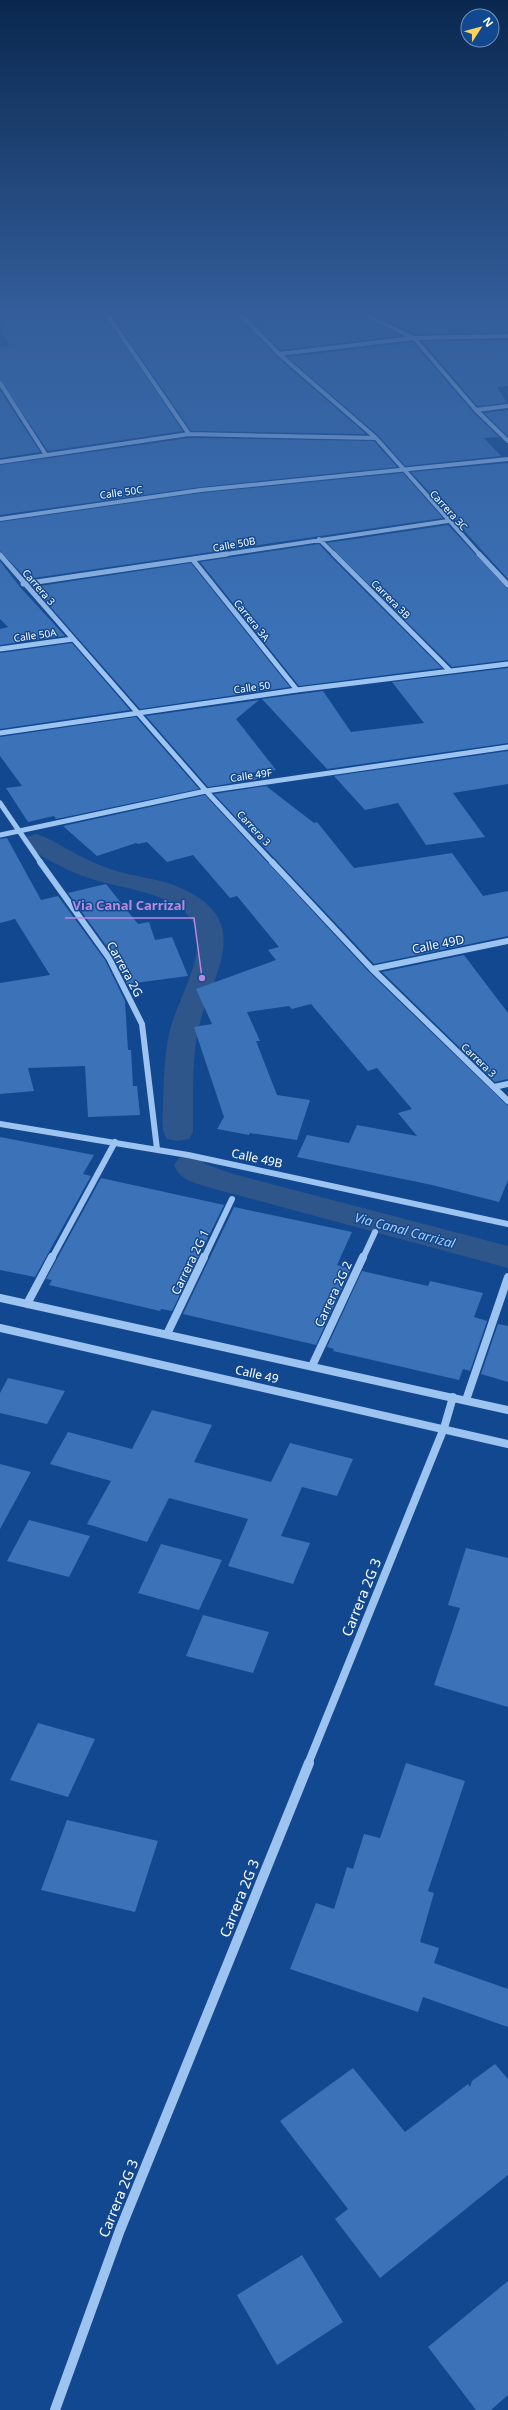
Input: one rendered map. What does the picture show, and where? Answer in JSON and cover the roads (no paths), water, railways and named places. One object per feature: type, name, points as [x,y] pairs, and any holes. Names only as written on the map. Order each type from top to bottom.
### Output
[{"type":"street","points":[[27,425],[46,455]]},
{"type":"street","points":[[184,425],[190,434]]},
{"type":"street","name":"Carrera 3C","points":[[361,425],[376,438],[448,521],[508,585]]},
{"type":"street","points":[[492,425],[508,441]]},
{"type":"street","points":[[0,462],[190,434],[376,438]]},
{"type":"street","name":"Calle 50C","points":[[1,518],[201,490],[401,468],[508,459]]},
{"type":"street","name":"Calle 50B","points":[[23,584],[448,521]]},
{"type":"street","name":"Carrera 3B","points":[[319,539],[450,671]]},
{"type":"street","name":"Carrera 3","points":[[0,555],[23,584],[206,791],[372,969],[508,1101]]},
{"type":"street","name":"Carrera 3A","points":[[193,560],[297,690]]},
{"type":"street","name":"Calle 50A","points":[[0,649],[73,639]]},
{"type":"street","name":"Calle 50","points":[[0,733],[297,690],[508,664]]},
{"type":"street","name":"Calle 49F","points":[[0,835],[206,791],[508,747]]},
{"type":"street","name":"Carrera 2G","points":[[0,803],[18,832],[109,958],[142,1024],[157,1149]]},
{"type":"street","name":"Calle 49D","points":[[372,969],[508,941]]},
{"type":"street","points":[[494,1087],[508,1084]]},
{"type":"street","name":"Calle 49B","points":[[0,1124],[157,1149],[508,1224]]},
{"type":"street","points":[[27,1304],[115,1142]]},
{"type":"street","name":"Carrera 2G 1","points":[[167,1334],[232,1199]]},
{"type":"street","name":"Carrera 2G 2","points":[[312,1366],[375,1232]]},
{"type":"street","points":[[466,1400],[508,1277]]},
{"type":"street","name":"Calle 49","points":[[0,1298],[508,1410]]},
{"type":"street","name":"Calle 49","points":[[0,1328],[444,1428],[508,1444]]},
{"type":"street","name":"Carrera 2G 3","points":[[55,2410],[120,2230],[444,1428],[453,1397]]},
{"type":"waterway","name":"Via Canal Carrizal","points":[[36,842],[69,861],[90,870],[114,878],[151,886],[174,895],[195,908],[209,927],[211,939],[208,963],[186,1024],[181,1047],[178,1132]]},
{"type":"waterway","name":"Via Canal Carrizal","points":[[190,1165],[192,1170],[222,1181],[508,1257]]},
{"type":"place","name":"Via Canal Carrizal","points":[[202,978]]}]
